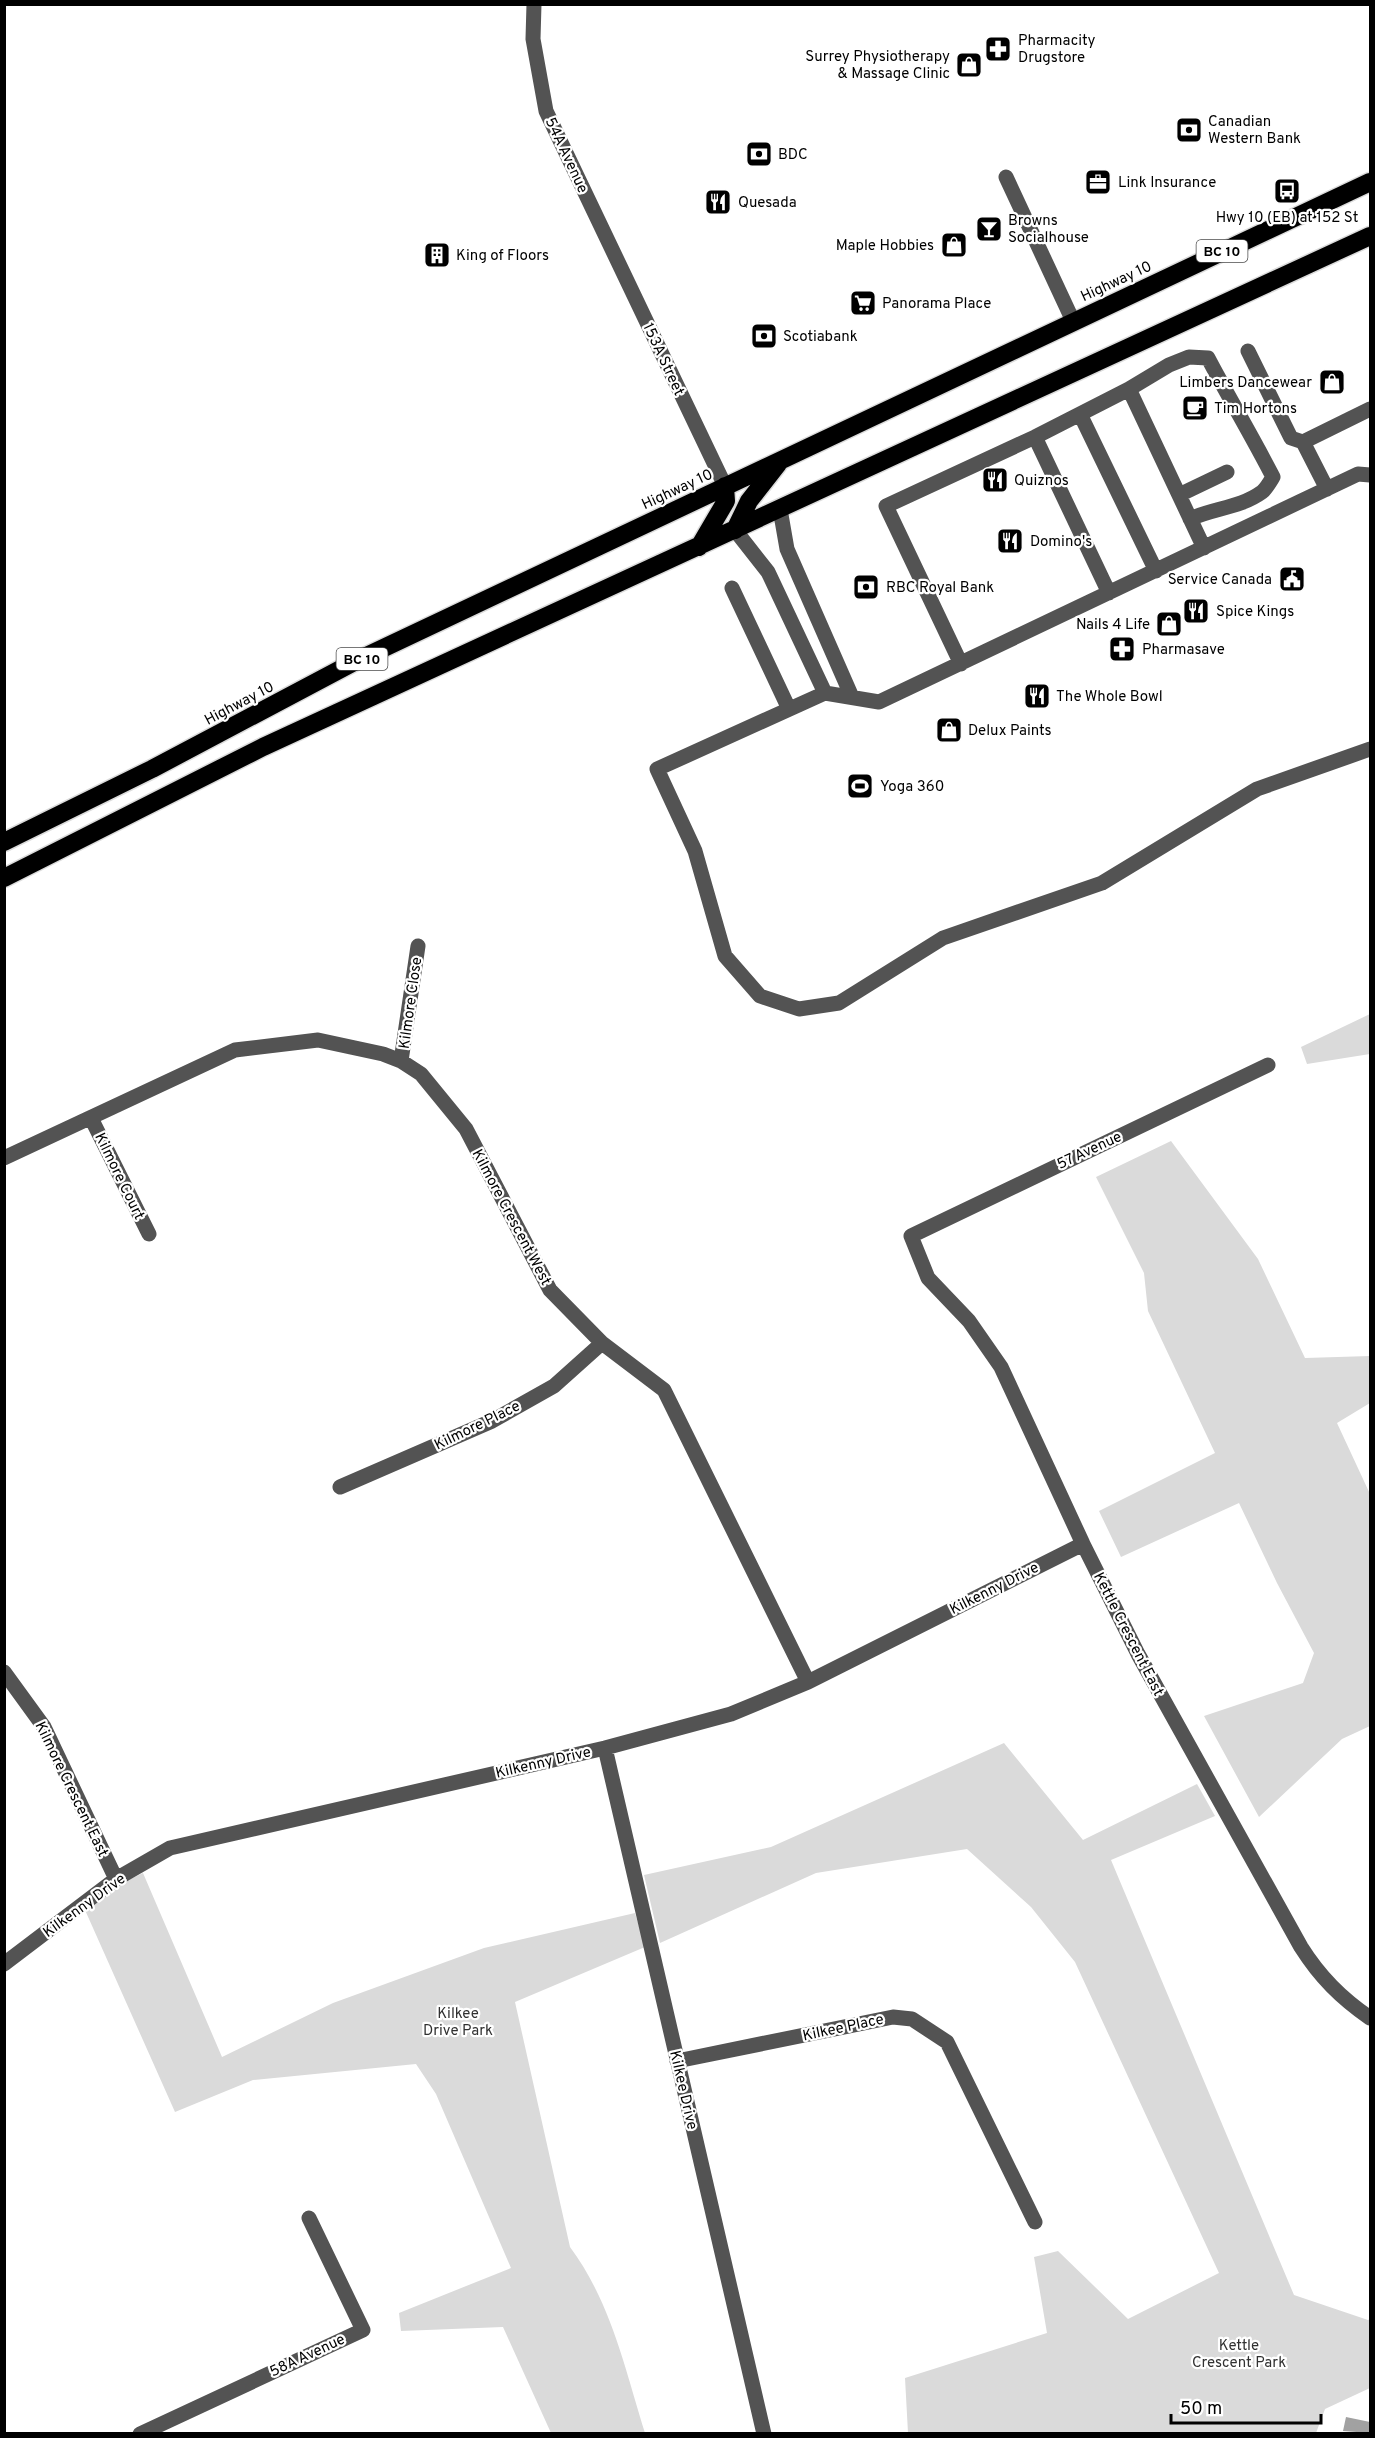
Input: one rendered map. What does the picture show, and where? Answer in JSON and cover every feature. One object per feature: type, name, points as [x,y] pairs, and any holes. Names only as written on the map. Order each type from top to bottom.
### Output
[{"type":"highway","name":"Highway 10","points":[[4,842],[152,769],[354,663],[1371,182]]},
{"type":"highway","name":"BC 10","points":[[4,878],[262,747],[1371,236]]},
{"type":"highway","points":[[735,530],[749,501],[782,459]]},
{"type":"highway","points":[[699,547],[726,501],[725,486]]},
{"type":"street","name":"54A Avenue","points":[[534,4],[533,39],[546,111],[604,232]]},
{"type":"street","points":[[1006,177],[1073,321]]},
{"type":"street","name":"153A Street","points":[[604,232],[725,486]]},
{"type":"street","points":[[1248,351],[1291,438],[1303,442],[1371,409]]},
{"type":"street","points":[[961,664],[886,506],[1035,437],[1129,389],[1169,365],[1189,357],[1208,358],[1236,411],[1248,427],[1273,477],[1263,492],[1224,510],[1208,511],[1190,519]]},
{"type":"street","points":[[1129,389],[1204,548]]},
{"type":"street","points":[[1080,414],[1156,571]]},
{"type":"street","points":[[1035,437],[1109,593]]},
{"type":"street","points":[[1303,442],[1327,489]]},
{"type":"street","points":[[1179,495],[1227,472]]},
{"type":"street","points":[[1371,475],[1358,474],[879,702],[825,693],[657,769],[695,851],[726,956],[759,996],[799,1009],[840,1003],[943,938],[1102,883],[1257,789],[1371,749]]},
{"type":"street","points":[[780,509],[787,549],[852,697]]},
{"type":"street","points":[[735,530],[768,572],[825,693]]},
{"type":"street","points":[[732,588],[789,709]]},
{"type":"street","name":"Kilmore Close","points":[[401,1061],[418,946]]},
{"type":"street","name":"Kilmore Crescent West","points":[[91,1118],[235,1050],[318,1040],[382,1054],[401,1061],[421,1074],[466,1129],[550,1290],[602,1343],[664,1390],[808,1682]]},
{"type":"street","name":"57 Avenue","points":[[911,1236],[1268,1065]]},
{"type":"street","points":[[4,1158],[91,1118]]},
{"type":"street","name":"Kilmore Court","points":[[91,1118],[149,1234]]},
{"type":"street","name":"Kettle Crescent East","points":[[911,1236],[928,1278],[969,1321],[1001,1367],[1083,1544],[1155,1686],[1301,1947],[1338,1995],[1371,2018]]},
{"type":"street","name":"Kilmore Place","points":[[339,1487],[492,1421],[554,1386],[602,1343]]},
{"type":"street","name":"Kilkenny Drive","points":[[4,1964],[116,1879],[170,1848],[604,1748],[731,1714],[808,1682],[1083,1544]]},
{"type":"street","name":"Kilmore Crescent East","points":[[4,1672],[44,1726],[116,1879]]},
{"type":"street","name":"Kilkee Drive","points":[[604,1748],[764,2433]]},
{"type":"street","name":"Kilkee Place","points":[[677,2061],[893,2017],[912,2019],[947,2042],[1035,2222]]},
{"type":"street","name":"58A Avenue","points":[[140,2433],[363,2330],[309,2218]]},
{"type":"green space","points":[[1370,1014],[1370,1054],[1307,1064],[1301,1047]]},
{"type":"green space","points":[[1171,1141],[1258,1259],[1305,1358],[1370,1356],[1370,1403],[1337,1423],[1370,1494],[1370,1726],[1342,1739],[1259,1817],[1204,1716],[1303,1683],[1314,1653],[1239,1503],[1121,1557],[1099,1511],[1215,1453],[1148,1311],[1144,1273],[1096,1177]]},
{"type":"green space","name":"Kettle Crescent Park","points":[[1004,1743],[1083,1840],[1197,1784],[1215,1816],[1111,1860],[1294,2295],[1370,2319],[1370,2388],[1325,2409],[1316,2433],[908,2433],[905,2378],[1047,2333],[1034,2257],[1058,2251],[1128,2319],[1219,2273],[1075,1962],[1031,1907],[967,1849],[816,1873],[660,1943],[644,1875],[771,1847]]},
{"type":"green space","name":"Kilkee Drive Park","points":[[143,1873],[222,2057],[333,2003],[484,1948],[635,1913],[645,1947],[515,2002],[570,2247],[596,2290],[606,2313],[645,2433],[551,2433],[503,2327],[401,2331],[399,2313],[511,2268],[436,2094],[416,2064],[253,2080],[175,2112],[85,1910],[116,1886]]},
{"type":"shaded area","points":[[1346,2417],[1370,2422],[1370,2433],[1343,2431]]},
{"type":"place","name":"Pharmacity Drugstore","points":[[998,49]]},
{"type":"place","name":"Surrey Physiotherapy & Massage Clinic","points":[[969,65]]},
{"type":"place","name":"Canadian Western Bank","points":[[1189,130]]},
{"type":"place","name":"BDC","points":[[759,154]]},
{"type":"place","name":"Link Insurance","points":[[1098,182]]},
{"type":"place","name":"Hwy 10 (EB) at 152 St","points":[[1287,191]]},
{"type":"place","name":"Quesada","points":[[718,202]]},
{"type":"place","name":"Browns Socialhouse","points":[[989,229]]},
{"type":"place","name":"Maple Hobbies","points":[[954,245]]},
{"type":"place","name":"King of Floors","points":[[437,255]]},
{"type":"place","name":"Panorama Place","points":[[863,303]]},
{"type":"place","name":"Scotiabank","points":[[764,336]]},
{"type":"place","name":"Limbers Dancewear","points":[[1332,382]]},
{"type":"place","name":"Tim Hortons","points":[[1195,408]]},
{"type":"place","name":"Quiznos","points":[[995,480]]},
{"type":"place","name":"Domino's","points":[[1010,541]]},
{"type":"place","name":"Service Canada","points":[[1292,579]]},
{"type":"place","name":"RBC Royal Bank","points":[[866,587]]},
{"type":"place","name":"Spice Kings","points":[[1196,611]]},
{"type":"place","name":"Nails 4 Life","points":[[1169,624]]},
{"type":"place","name":"Pharmasave","points":[[1122,649]]},
{"type":"place","name":"The Whole Bowl","points":[[1037,696]]},
{"type":"place","name":"Delux Paints","points":[[949,730]]},
{"type":"place","name":"Yoga 360","points":[[860,786]]}]
